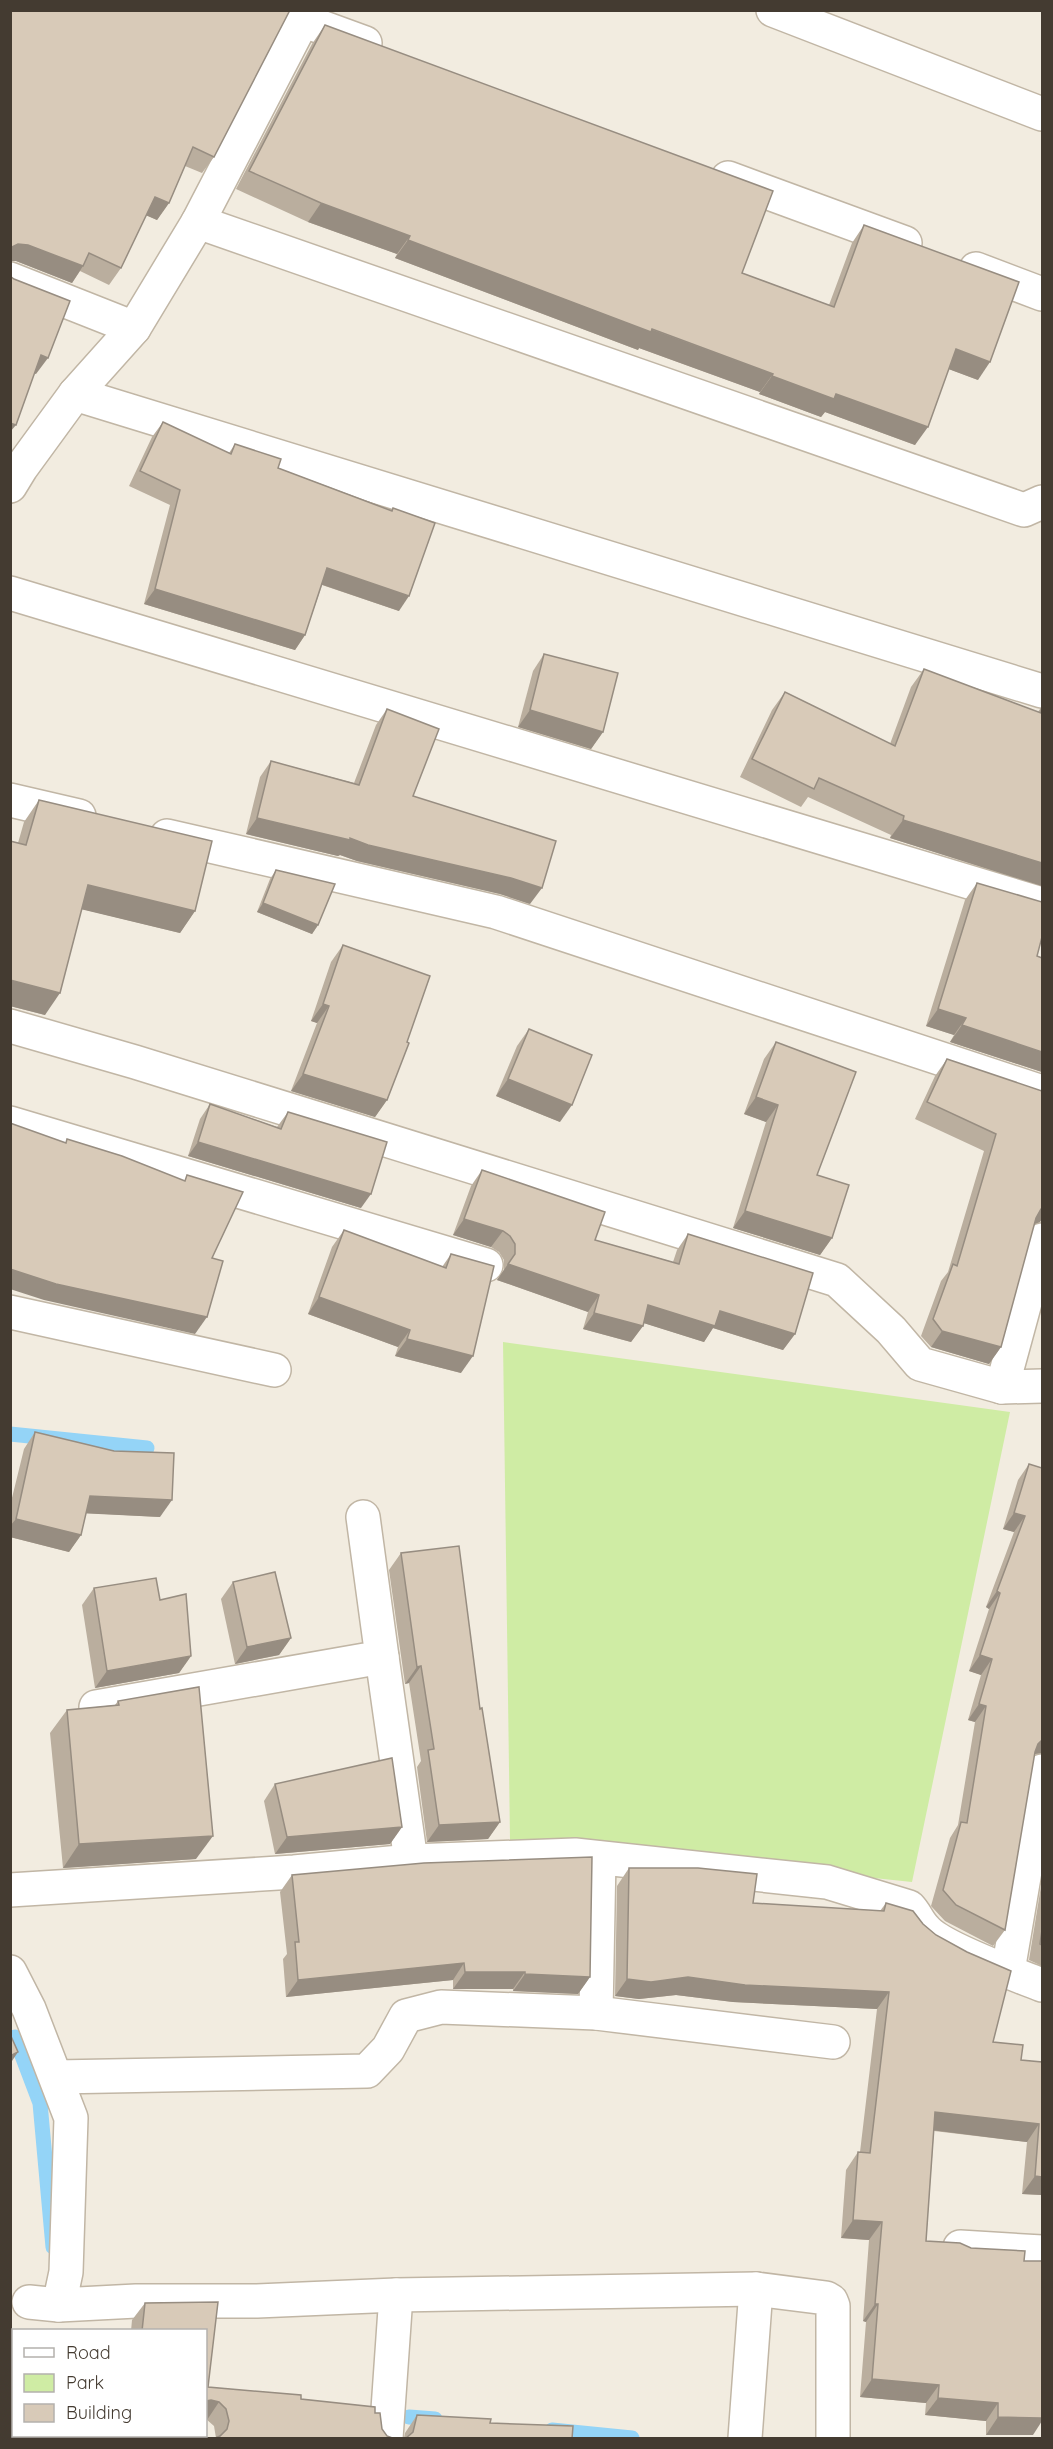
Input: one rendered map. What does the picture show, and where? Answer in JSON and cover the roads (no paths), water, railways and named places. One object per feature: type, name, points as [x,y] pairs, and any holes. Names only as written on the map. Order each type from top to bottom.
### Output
[{"type":"street","points":[[773,10],[1042,114]]},
{"type":"street","points":[[14,473],[75,394],[134,328],[198,222],[305,15],[392,53]]},
{"type":"street","points":[[706,170],[1042,294]]},
{"type":"street","points":[[198,222],[1024,510],[1042,502]]},
{"type":"street","points":[[10,279],[134,328]]},
{"type":"street","points":[[75,394],[1042,691]]},
{"type":"street","points":[[10,593],[1042,904]]},
{"type":"street","points":[[10,801],[103,822]]},
{"type":"street","points":[[138,830],[496,912],[1042,1092]]},
{"type":"street","points":[[10,1026],[135,1062],[837,1280],[891,1330],[920,1364],[1002,1387],[1042,1386]]},
{"type":"street","points":[[10,1123],[486,1264]]},
{"type":"street","points":[[1002,1387],[1042,1240]]},
{"type":"street","points":[[10,1312],[274,1370]]},
{"type":"street","points":[[363,1517],[411,1861]]},
{"type":"street","points":[[96,1707],[382,1657]]},
{"type":"street","points":[[1008,1971],[1042,1771]]},
{"type":"street","points":[[10,1890],[294,1872],[411,1861],[575,1855],[827,1882],[909,1907],[917,1914],[925,1929],[941,1942],[1042,1985]]},
{"type":"street","points":[[596,2013],[599,1858]]},
{"type":"street","points":[[10,1972],[20,2008],[56,2077],[71,2118],[66,2272],[44,2304],[756,2289],[826,2298],[833,2306],[833,2439]]},
{"type":"street","points":[[56,2077],[368,2071],[388,2049],[406,2016],[441,2007],[596,2013],[833,2042]]},
{"type":"street","points":[[960,2247],[1042,2252]]},
{"type":"street","points":[[745,2439],[756,2289]]},
{"type":"street","points":[[386,2439],[396,2295]]},
{"type":"waterway","points":[[10,1434],[147,1448]]},
{"type":"waterway","points":[[15,2037],[40,2103],[53,2247]]},
{"type":"waterway","points":[[409,2417],[435,2419]]},
{"type":"waterway","points":[[552,2430],[632,2438]]}]
